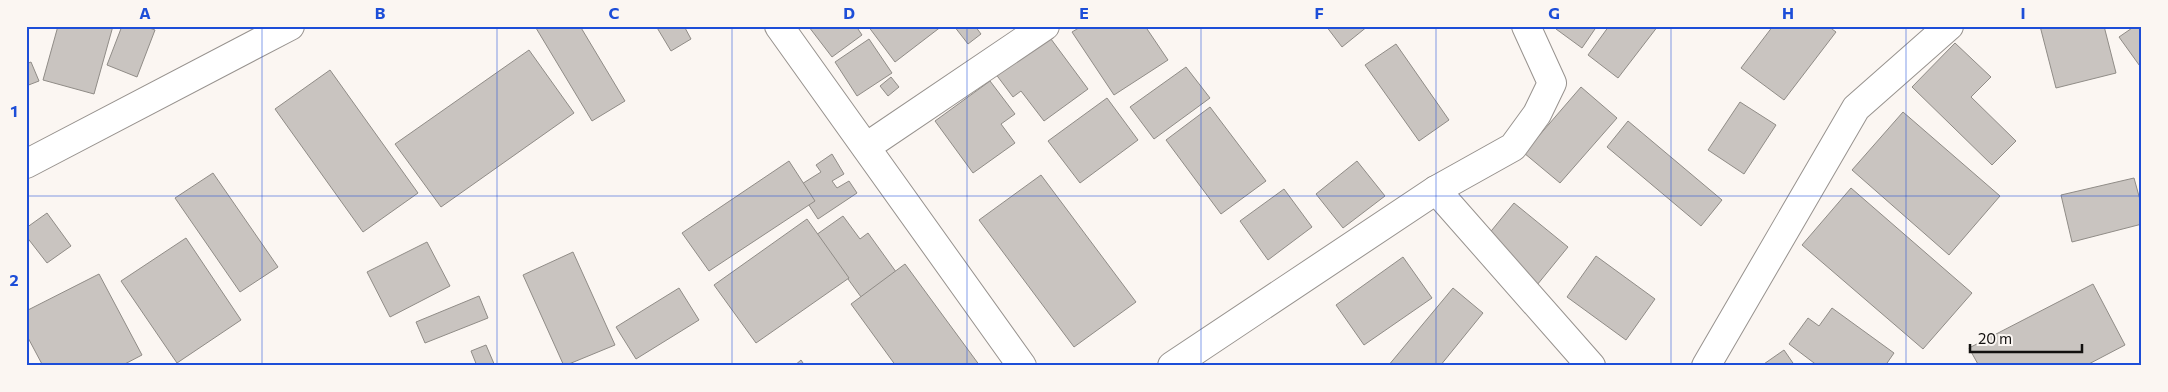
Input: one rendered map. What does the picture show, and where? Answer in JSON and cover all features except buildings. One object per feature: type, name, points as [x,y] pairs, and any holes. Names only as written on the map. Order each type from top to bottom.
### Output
[{"type":"street","points":[[26,164],[290,26]]},
{"type":"street","points":[[780,26],[1022,366]]},
{"type":"street","points":[[866,147],[1045,26]]},
{"type":"street","points":[[1172,366],[1436,190],[1513,147],[1537,114],[1552,83],[1526,26]]},
{"type":"street","points":[[1706,366],[1856,108],[1949,26]]},
{"type":"street","points":[[1436,190],[1590,366]]}]
